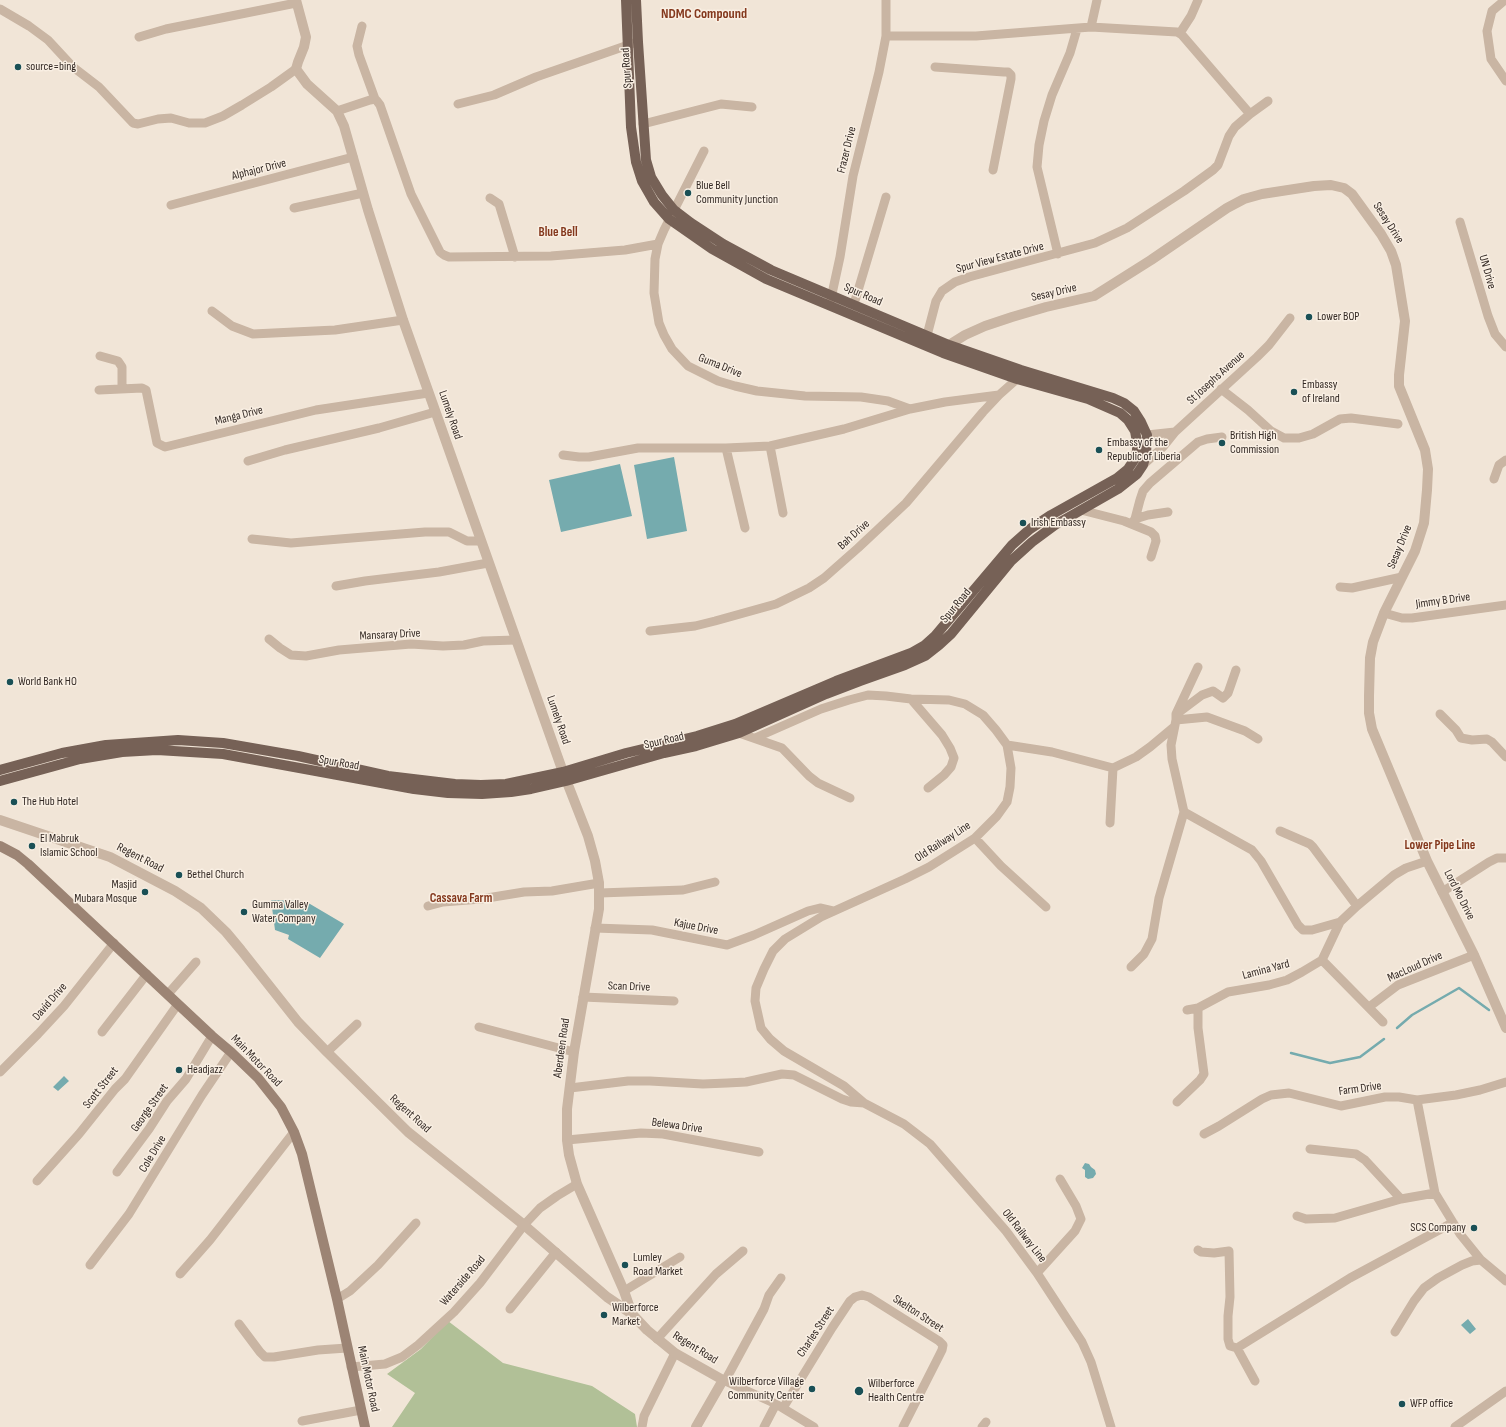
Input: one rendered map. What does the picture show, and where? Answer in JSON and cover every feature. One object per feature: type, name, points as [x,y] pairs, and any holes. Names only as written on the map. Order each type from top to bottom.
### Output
[{"type":"main road","name":"Spur Road","points":[[626,0],[633,43],[646,160],[651,177],[662,195],[674,210],[690,223],[768,275]]},
{"type":"main road","name":"Spur Road","points":[[0,770],[63,758],[121,743],[196,740],[259,749],[387,780],[481,785],[506,784],[564,776],[628,763],[696,746],[739,733],[832,692],[906,665],[925,656],[939,645],[947,631],[1012,545],[1030,529],[1051,515],[1117,478],[1128,469],[1134,460],[1137,451],[1135,431],[1128,420],[1108,406],[1056,386],[1019,375],[946,349],[768,275],[712,250],[669,219],[654,202],[642,181],[636,162],[631,127],[633,43],[636,0]]},
{"type":"main road","name":"Spur Road","points":[[830,301],[854,304],[868,316]]},
{"type":"main road","name":"Spur Road","points":[[564,776],[626,753],[698,736],[739,723],[836,681],[911,653],[947,631],[1011,561],[1032,542],[1055,525],[1128,482],[1137,474],[1143,465],[1147,448],[1147,435],[1134,411],[1124,403],[1106,395],[1056,386]]},
{"type":"main road","name":"Spur Road","points":[[0,781],[63,758]]},
{"type":"main road","name":"Main Motor Road","points":[[0,846],[17,855],[28,864],[114,943],[258,1078],[281,1106],[294,1132],[302,1154],[337,1299],[365,1427]]},
{"type":"street","name":"Frazer Drive","points":[[830,301],[840,257],[853,176],[879,72],[886,36],[886,0]]},
{"type":"street","points":[[1091,27],[1097,0]]},
{"type":"street","points":[[1180,33],[1191,16],[1198,0]]},
{"type":"street","points":[[1505,0],[1492,11],[1487,31],[1491,59],[1506,81]]},
{"type":"street","points":[[0,9],[29,26],[48,40],[73,67],[100,87],[133,123],[138,124],[171,118],[189,123],[205,123],[223,116],[271,87],[296,69],[304,48],[306,37],[296,1],[155,31],[139,37]]},
{"type":"street","points":[[362,26],[357,46],[359,55],[375,99],[380,106],[411,194],[440,252],[449,257],[515,257],[625,250],[658,244]]},
{"type":"street","points":[[886,36],[976,36],[1091,27],[1180,33],[1250,114]]},
{"type":"street","name":"Spur View Estate Drive","points":[[926,341],[936,301],[942,291],[955,282],[1058,254],[1037,167],[1039,145],[1046,115],[1078,29]]},
{"type":"street","points":[[458,104],[494,95],[536,78],[633,43]]},
{"type":"street","points":[[935,67],[1008,72],[1011,75],[993,170]]},
{"type":"street","name":"Lumely Road","points":[[296,69],[307,84],[337,110],[344,126],[363,193],[403,320],[564,776]]},
{"type":"street","points":[[337,110],[375,99]]},
{"type":"street","points":[[1058,254],[1096,243],[1127,228],[1213,170],[1218,165],[1229,136],[1235,127],[1268,101]]},
{"type":"street","points":[[643,124],[721,104],[752,107]]},
{"type":"street","name":"Guma Drive","points":[[704,151],[669,219],[658,244],[655,259],[654,293],[659,323],[672,349],[688,366],[718,381],[757,391],[805,396],[861,397],[888,401],[910,409]]},
{"type":"street","name":"Alphajor Drive","points":[[171,205],[353,157]]},
{"type":"street","name":"Sesay Drive","points":[[946,349],[985,326],[1012,317],[1094,296],[1151,260],[1227,208],[1244,199],[1262,194],[1314,186],[1331,185],[1344,188],[1352,194],[1381,234],[1391,251],[1396,265],[1405,321],[1399,386],[1425,450],[1428,469],[1424,523],[1415,551],[1384,613],[1373,642],[1370,658],[1369,713],[1372,729]]},
{"type":"street","points":[[294,208],[363,193]]},
{"type":"street","points":[[854,304],[886,196]]},
{"type":"street","points":[[490,198],[499,204],[515,257]]},
{"type":"street","name":"UN Drive","points":[[1460,222],[1488,316],[1495,334],[1506,347]]},
{"type":"street","points":[[212,311],[232,326],[253,334],[335,330],[403,320]]},
{"type":"street","name":"St Josephs Avenue","points":[[1143,465],[1163,447],[1175,432],[1221,388],[1269,345],[1290,318]]},
{"type":"street","points":[[100,356],[118,361],[122,367],[122,389]]},
{"type":"street","name":"Bah Drive","points":[[650,631],[695,626],[776,604],[809,588],[824,578],[906,503],[999,395],[1019,375]]},
{"type":"street","name":"Manga Drive","points":[[99,390],[142,388],[146,390],[157,443],[165,447],[296,414],[367,401],[428,393]]},
{"type":"street","points":[[1221,388],[1271,431],[1284,438],[1299,438],[1312,434],[1340,419],[1351,418],[1398,424]]},
{"type":"street","points":[[563,455],[589,457],[638,448],[726,448],[770,446],[844,429],[910,409],[945,402],[999,395]]},
{"type":"street","points":[[248,461],[284,450],[379,428],[435,412]]},
{"type":"street","points":[[1147,435],[1175,432]]},
{"type":"street","points":[[1134,522],[1140,500],[1150,483],[1198,442],[1222,437]]},
{"type":"street","points":[[770,446],[783,513]]},
{"type":"street","points":[[726,448],[745,528]]},
{"type":"street","points":[[1494,479],[1499,465],[1506,460]]},
{"type":"street","points":[[1081,510],[1134,522],[1151,532],[1155,536],[1156,541],[1151,557]]},
{"type":"street","points":[[1134,522],[1157,513],[1168,512]]},
{"type":"street","points":[[252,539],[291,543],[348,537],[441,532],[454,534],[467,541],[480,541]]},
{"type":"street","points":[[336,586],[439,572],[488,563]]},
{"type":"street","points":[[1340,587],[1352,588],[1402,577]]},
{"type":"street","name":"Jimmy B Drive","points":[[1384,613],[1402,618],[1412,618],[1506,605]]},
{"type":"street","name":"Mansaray Drive","points":[[269,639],[291,655],[306,656],[339,650],[404,645],[464,645],[483,640],[516,640]]},
{"type":"street","points":[[1131,967],[1144,954],[1152,939],[1158,898],[1184,812],[1172,759],[1171,745],[1175,720],[1198,667]]},
{"type":"street","points":[[1007,745],[1052,752],[1113,768],[1140,753],[1202,695],[1213,691],[1223,698],[1228,693],[1236,670]]},
{"type":"street","name":"Old Railway Line","points":[[755,738],[820,709],[868,695],[911,699],[949,700],[965,704],[983,715],[1007,745],[1011,768],[1010,787],[1007,802],[997,816],[975,838],[929,867],[821,916],[785,939],[774,952],[764,968],[756,988],[755,1000],[761,1028],[770,1039],[784,1051],[844,1086],[864,1103],[904,1124],[930,1144],[1006,1231],[1037,1273],[1082,1342],[1091,1362],[1111,1427]]},
{"type":"street","points":[[911,699],[942,735],[954,758],[951,767],[928,788]]},
{"type":"street","points":[[1440,714],[1456,730],[1461,738],[1472,740],[1487,739],[1492,742],[1506,757]]},
{"type":"street","points":[[1175,720],[1207,717],[1245,731],[1258,739]]},
{"type":"street","name":"Lord Mo Drive","points":[[1372,729],[1427,861],[1474,955],[1506,1028]]},
{"type":"street","points":[[739,733],[782,748],[809,776],[818,783],[850,798]]},
{"type":"street","points":[[1110,823],[1113,768]]},
{"type":"street","name":"Aberdeen Road","points":[[564,776],[588,836],[600,888],[595,928],[574,1052],[567,1121],[567,1140],[569,1155],[577,1184],[624,1292],[632,1314]]},
{"type":"street","points":[[1184,812],[1252,850],[1261,861],[1298,925],[1303,930],[1312,930],[1340,922]]},
{"type":"street","name":"Regent Road","points":[[0,820],[110,857],[188,899],[226,932],[298,1022],[408,1132],[524,1225],[607,1297],[632,1314],[657,1339],[675,1353],[724,1380],[779,1406],[814,1427]]},
{"type":"street","points":[[1280,831],[1310,844],[1357,906]]},
{"type":"street","points":[[975,838],[1001,866],[1046,907]]},
{"type":"street","points":[[1442,892],[1489,862],[1497,858],[1506,858]]},
{"type":"street","points":[[1383,1022],[1322,960],[1340,922],[1394,875],[1406,868],[1427,861]]},
{"type":"street","points":[[428,906],[443,902],[481,899],[524,892],[600,888],[683,890],[715,882]]},
{"type":"street","name":"Kajue Drive","points":[[595,928],[652,930],[727,945],[754,935],[808,910],[820,908],[833,911]]},
{"type":"street","name":"David Drive","points":[[0,1072],[64,1006],[114,943]]},
{"type":"street","name":"MacLoud Drive","points":[[1368,1006],[1398,985],[1474,955]]},
{"type":"street","name":"Lamina Yard","points":[[1187,1010],[1198,1008],[1228,992],[1287,980],[1322,960]]},
{"type":"street","points":[[168,994],[196,962]]},
{"type":"street","points":[[102,1032],[147,974]]},
{"type":"street","name":"Scan Drive","points":[[583,997],[674,1001]]},
{"type":"street","name":"Scott Street","points":[[36,1181],[79,1134],[115,1088],[125,1079],[178,1004]]},
{"type":"street","points":[[1177,1102],[1200,1080],[1204,1074],[1198,1028],[1198,1008]]},
{"type":"street","points":[[327,1052],[357,1024]]},
{"type":"street","points":[[479,1027],[574,1052]]},
{"type":"street","name":"George Street","points":[[117,1172],[150,1129],[167,1101],[186,1079],[212,1036]]},
{"type":"street","name":"Cole Drive","points":[[90,1266],[129,1214],[202,1095],[231,1052]]},
{"type":"street","name":"Old Railway Line","points":[[570,1088],[628,1081],[703,1084],[746,1082],[782,1074],[794,1075],[842,1099],[851,1102],[864,1103]]},
{"type":"street","name":"Farm Drive","points":[[1204,1134],[1271,1095],[1284,1093],[1341,1106],[1385,1097],[1399,1097],[1417,1100],[1468,1092],[1506,1082]]},
{"type":"street","points":[[1417,1100],[1436,1193],[1452,1223],[1481,1260],[1506,1281]]},
{"type":"street","points":[[180,1274],[210,1240],[294,1132]]},
{"type":"street","name":"Belewa Drive","points":[[567,1140],[641,1133],[662,1134],[759,1152]]},
{"type":"street","points":[[1310,1149],[1356,1154],[1365,1160],[1401,1199]]},
{"type":"street","points":[[1037,1273],[1075,1231],[1081,1219],[1076,1206],[1060,1179]]},
{"type":"street","name":"Waterside Road","points":[[352,1367],[385,1364],[402,1357],[418,1345],[454,1312],[480,1283],[524,1225],[540,1208],[577,1184]]},
{"type":"street","points":[[1297,1216],[1306,1219],[1335,1218],[1401,1199],[1436,1193]]},
{"type":"street","points":[[337,1299],[350,1291],[378,1266],[416,1223]]},
{"type":"street","points":[[1237,1348],[1350,1278],[1452,1223]]},
{"type":"street","points":[[1198,1250],[1201,1252],[1214,1253],[1228,1251],[1230,1297],[1228,1340],[1230,1346],[1237,1348],[1255,1381]]},
{"type":"street","points":[[657,1339],[716,1274],[743,1251]]},
{"type":"street","points":[[510,1309],[556,1252]]},
{"type":"street","points":[[624,1292],[680,1257]]},
{"type":"street","points":[[1395,1332],[1424,1288],[1438,1278],[1462,1265],[1472,1261],[1481,1260]]},
{"type":"street","points":[[696,1427],[724,1380],[764,1309],[769,1295],[780,1278]]},
{"type":"street","name":"Charles Street","points":[[764,1427],[850,1301],[855,1296],[862,1295]]},
{"type":"street","name":"Skelton Street","points":[[862,1295],[869,1297],[943,1345],[942,1350],[903,1427]]},
{"type":"street","points":[[239,1324],[265,1357],[347,1348]]},
{"type":"street","points":[[642,1427],[644,1416],[675,1353]]},
{"type":"street","points":[[1455,1427],[1506,1391]]},
{"type":"street","points":[[302,1421],[361,1410]]},
{"type":"green space","points":[[448,1321],[503,1363],[592,1386],[635,1414],[637,1427],[392,1427],[415,1393],[387,1374],[421,1349]]},
{"type":"water","points":[[674,457],[687,531],[647,539],[634,465]]},
{"type":"water","points":[[620,464],[632,516],[561,532],[549,480]]},
{"type":"water","points":[[271,900],[305,901],[344,924],[320,958],[288,939],[289,935],[275,930]]},
{"type":"water","points":[[64,1076],[69,1081],[58,1091],[53,1087]]},
{"type":"water","points":[[1085,1163],[1089,1164],[1095,1170],[1096,1174],[1093,1178],[1088,1179],[1085,1177],[1085,1170],[1082,1168]]},
{"type":"water","points":[[1468,1319],[1476,1329],[1470,1334],[1461,1325]]},
{"type":"waterway","points":[[1397,1028],[1412,1015],[1459,988],[1489,1010]]},
{"type":"waterway","points":[[1291,1053],[1330,1063],[1360,1057],[1384,1039]]},
{"type":"place","name":"source=bing","points":[[18,67]]},
{"type":"place","name":"Blue Bell Community Junction","points":[[688,193]]},
{"type":"place","name":"Lower BOP","points":[[1309,317]]},
{"type":"place","name":"Embassy of Ireland","points":[[1294,392]]},
{"type":"place","name":"British High Commission","points":[[1222,443]]},
{"type":"place","name":"Embassy of the Republic of Liberia","points":[[1099,450]]},
{"type":"place","name":"Irish Embassy","points":[[1023,523]]},
{"type":"place","name":"World Bank HO","points":[[10,682]]},
{"type":"place","name":"The Hub Hotel","points":[[14,802]]},
{"type":"place","name":"El Mabruk Islamic School","points":[[32,846]]},
{"type":"place","name":"Bethel Church","points":[[179,875]]},
{"type":"place","name":"Masjid Mubara Mosque","points":[[145,892]]},
{"type":"place","name":"Gumma Valley Water Company","points":[[244,912]]},
{"type":"place","name":"Headjazz","points":[[179,1070]]},
{"type":"place","name":"SCS Company","points":[[1474,1228]]},
{"type":"place","name":"Lumley Road Market","points":[[625,1265]]},
{"type":"place","name":"Wilberforce Market","points":[[604,1315]]},
{"type":"place","name":"Wilberforce Village Community Center","points":[[812,1389]]},
{"type":"place","name":"Wilberforce Health Centre","points":[[859,1391]]},
{"type":"place","name":"WFP office","points":[[1402,1404]]},
{"type":"district","name":"NDMC Compound","points":[[704,14]]},
{"type":"district","name":"Blue Bell","points":[[558,233]]},
{"type":"district","name":"Lower Pipe Line","points":[[1440,846]]},
{"type":"district","name":"Cassava Farm","points":[[461,899]]}]
